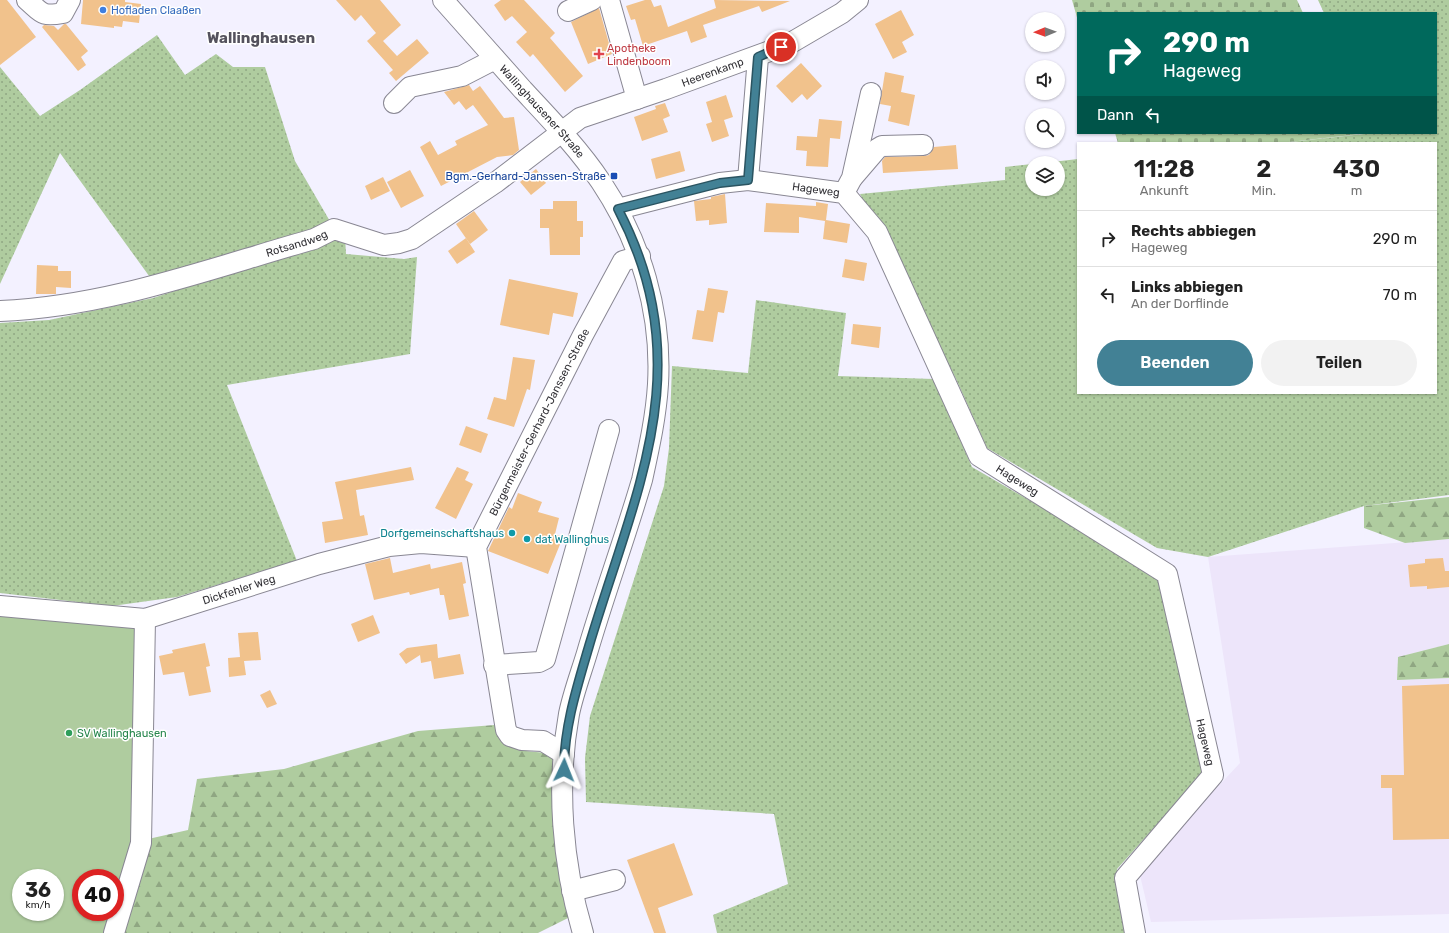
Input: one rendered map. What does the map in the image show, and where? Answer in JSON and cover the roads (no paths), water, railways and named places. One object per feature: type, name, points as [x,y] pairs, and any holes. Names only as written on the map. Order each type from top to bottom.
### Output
[{"type":"street","points":[[31,1],[41,13],[51,16],[63,13],[69,5],[70,0]]},
{"type":"street","name":"Wallinghausener Straße","points":[[443,0],[560,131],[601,181],[618,209],[640,256],[653,304],[658,346],[658,384],[655,416],[642,480],[570,713],[564,754],[563,801],[566,858],[572,890],[583,933]]},
{"type":"street","points":[[568,11],[592,0]]},
{"type":"street","points":[[609,0],[638,99]]},
{"type":"street","name":"Heerenkamp","points":[[560,131],[580,118],[758,57],[789,44],[839,6],[858,0]]},
{"type":"street","points":[[748,180],[758,57]]},
{"type":"street","points":[[394,103],[410,87],[462,76],[495,59]]},
{"type":"street","points":[[848,185],[871,93]]},
{"type":"street","name":"Rotsandweg","points":[[0,311],[36,310],[146,288],[314,239],[334,229],[384,245],[412,239],[495,183],[560,131]]},
{"type":"street","points":[[848,185],[876,149],[882,146],[923,145]]},
{"type":"street","name":"Hageweg","points":[[618,209],[720,183],[748,180],[848,185],[877,232],[979,456],[1167,574],[1213,775],[1125,878],[1135,933]]},
{"type":"street","name":"Bürgermeister-Gerhard-Janssen-Straße","points":[[476,547],[583,335],[623,261],[640,256]]},
{"type":"street","points":[[494,665],[539,662],[545,658],[609,430]]},
{"type":"street","name":"Dickfehler Weg","points":[[0,606],[145,619],[319,564],[389,546],[421,543],[476,547]]},
{"type":"street","points":[[476,547],[494,665],[506,730],[510,736],[522,740],[543,742],[564,754]]},
{"type":"street","points":[[114,933],[141,843],[145,619]]},
{"type":"street","points":[[572,890],[615,880]]},
{"type":"place","name":"Hofladen Claaßen","points":[[103,10]]},
{"type":"place","name":"Apotheke Lindenboom","points":[[599,54]]},
{"type":"place","name":"Bgm.-Gerhard-Janssen-Straße","points":[[614,176]]},
{"type":"place","name":"Dorfgemeinschaftshaus","points":[[512,533]]},
{"type":"place","name":"dat Wallinghus","points":[[527,539]]},
{"type":"place","name":"SV Wallinghausen","points":[[69,733]]},
{"type":"district","name":"Wallinghausen","points":[[261,38]]}]
